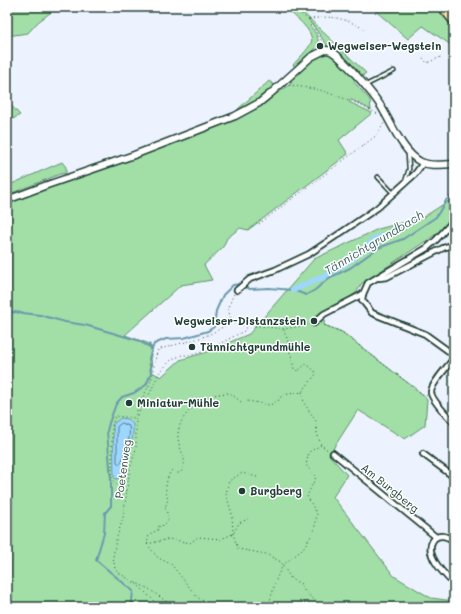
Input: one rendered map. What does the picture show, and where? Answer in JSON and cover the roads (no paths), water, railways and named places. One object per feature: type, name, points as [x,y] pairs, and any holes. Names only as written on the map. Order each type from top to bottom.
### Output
[{"type":"main road","points":[[442,7],[454,22]]},
{"type":"street","points":[[7,200],[134,155],[235,116],[259,103],[283,84],[311,57],[325,50],[334,54],[366,86],[381,106],[408,151],[418,161],[435,165],[454,164]]},
{"type":"street","points":[[237,290],[250,279],[275,270],[309,254],[377,208],[415,174],[423,163]]},
{"type":"street","points":[[454,220],[427,248],[368,283],[362,300],[372,313],[425,334],[454,357],[433,385],[431,392],[433,398],[454,423]]},
{"type":"street","points":[[376,278],[387,277],[443,248],[454,244]]},
{"type":"street","points":[[314,323],[324,314],[363,294]]},
{"type":"street","name":"Am Burgberg","points":[[333,454],[436,537]]},
{"type":"street","points":[[423,454],[454,477]]},
{"type":"street","points":[[454,540],[444,536],[436,537],[431,546],[433,557],[441,571],[454,584]]},
{"type":"lane","points":[[366,86],[394,71]]},
{"type":"lane","points":[[405,182],[409,169],[408,151]]},
{"type":"lane","points":[[378,177],[393,194]]},
{"type":"water","points":[[121,418],[127,419],[133,424],[133,435],[123,472],[120,478],[116,479],[114,477],[113,424]]},
{"type":"waterway","name":"Tännichtgrundbach","points":[[133,607],[133,591],[96,560],[104,533],[105,513],[111,506],[111,480],[107,431],[109,423],[116,404],[122,397],[134,393],[146,385],[151,374],[149,358],[154,344],[166,339],[184,338],[208,331],[214,327],[216,311],[223,295],[233,285],[240,284],[250,289],[269,288],[293,290],[306,295],[315,290],[329,278],[350,268],[378,248],[403,239],[436,217],[447,199],[454,195]]},
{"type":"waterway","points":[[293,290],[325,276],[351,260],[376,238],[388,235]]},
{"type":"waterway","points":[[7,313],[14,312],[40,315],[65,322],[85,325],[137,340],[152,348]]},
{"type":"place","name":"Wegweiser-Wegstein","points":[[320,46]]},
{"type":"place","name":"Wegweiser-Distanzstein","points":[[314,321]]},
{"type":"place","name":"Tännichtgrundmühle","points":[[192,347]]},
{"type":"place","name":"Miniatur-Mühle","points":[[129,403]]},
{"type":"place","name":"Burgberg","points":[[242,491]]}]
